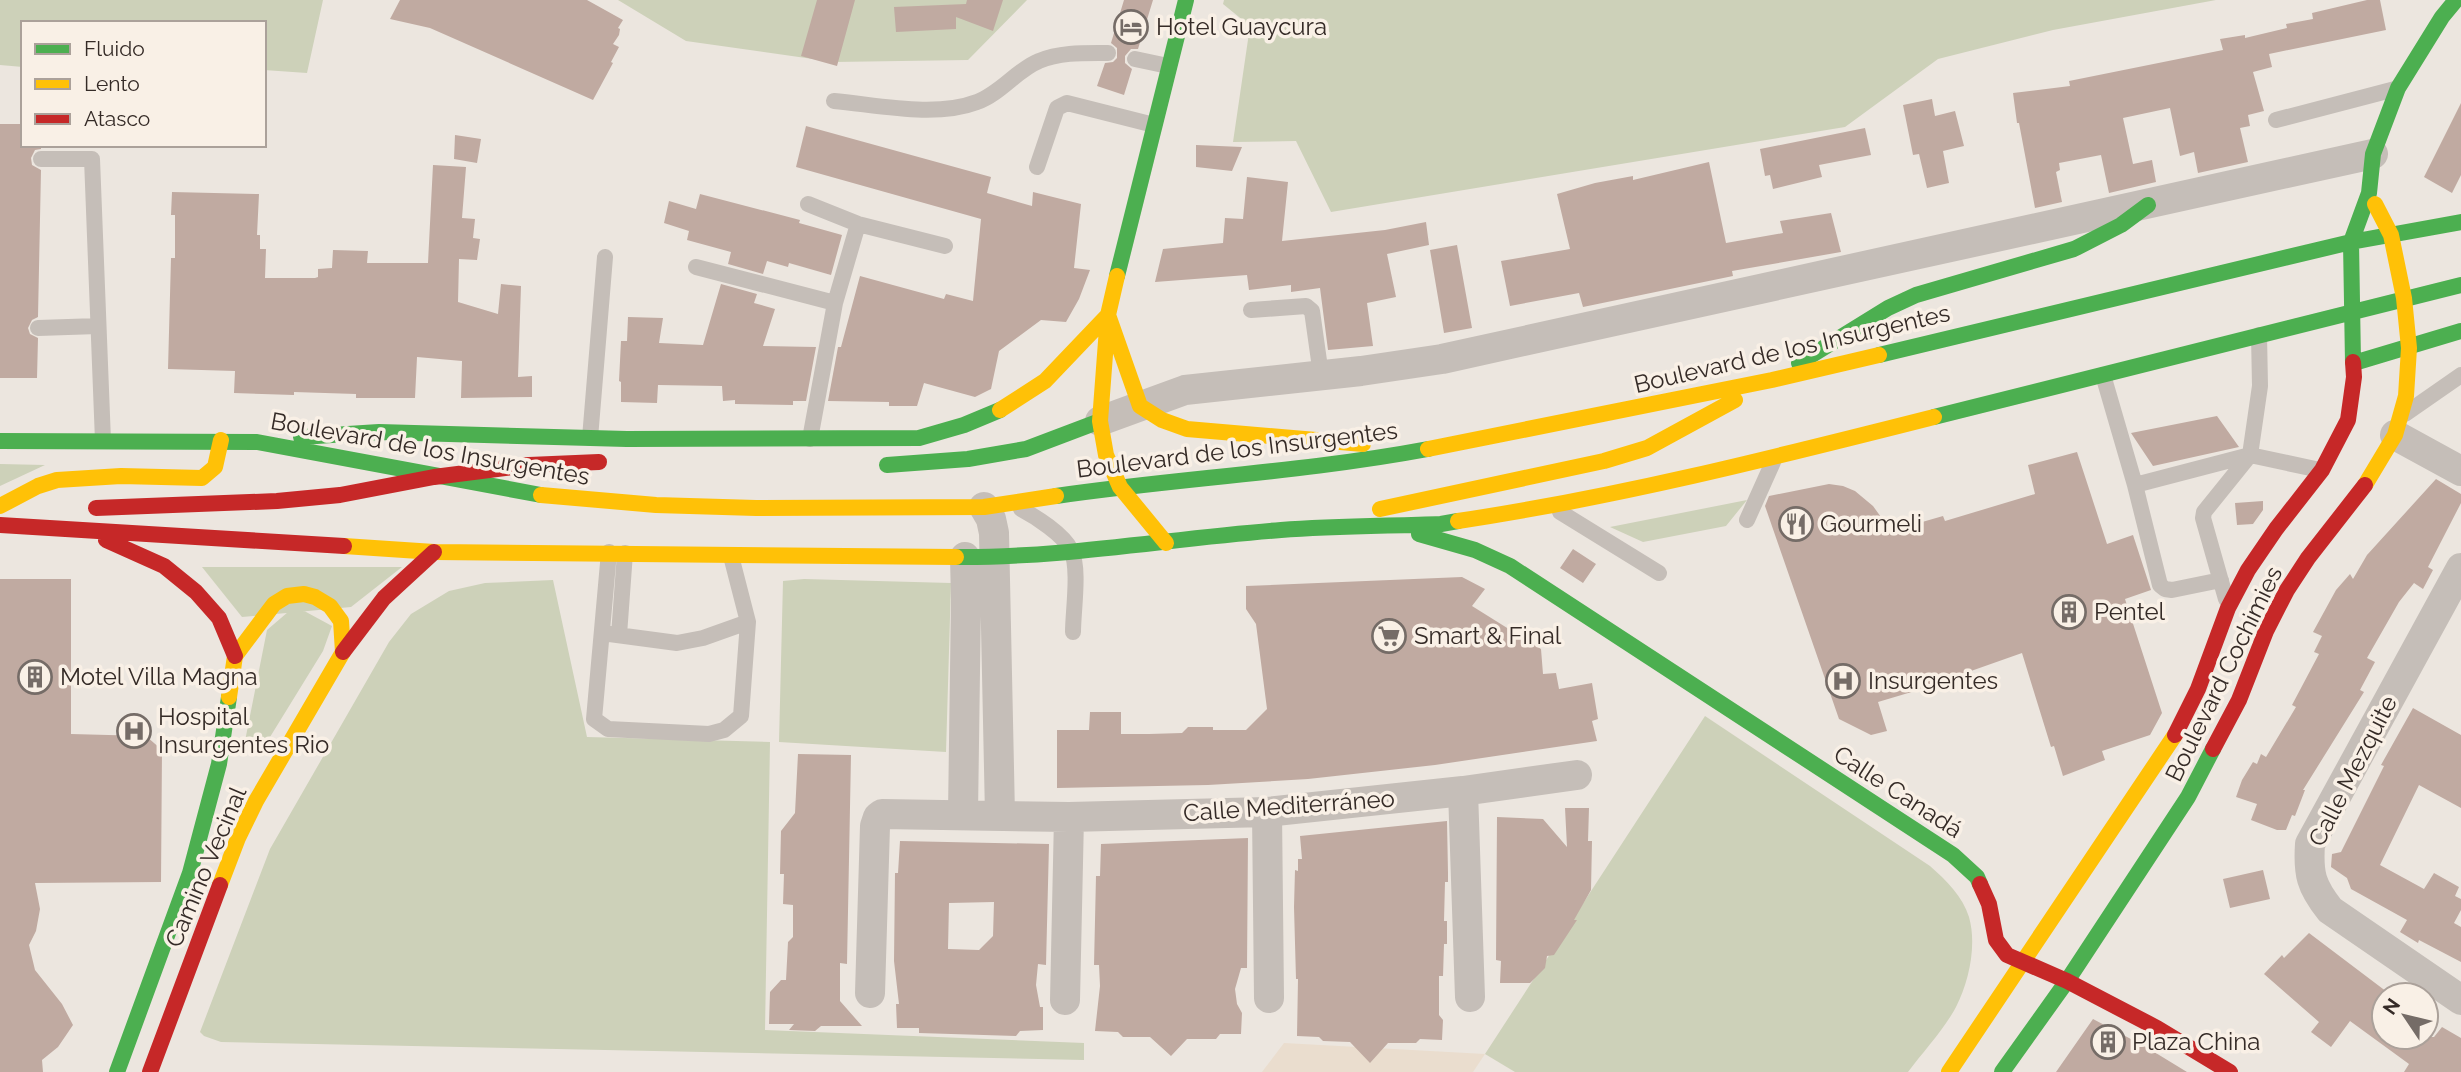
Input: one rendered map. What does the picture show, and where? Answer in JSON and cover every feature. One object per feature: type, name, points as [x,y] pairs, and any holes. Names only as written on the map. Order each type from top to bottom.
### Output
[{"type":"main road","points":[[1166,543],[1120,487],[1106,455],[1101,421],[1108,315],[1167,66],[1186,0]]},
{"type":"main road","name":"Boulevard Cochimies","points":[[1949,1072],[2174,738],[2199,689],[2228,608],[2248,570],[2322,470],[2348,420],[2354,392],[2351,242],[2369,193],[2373,154],[2398,88],[2442,17],[2456,0]]},
{"type":"main road","name":"Boulevard Cochimies","points":[[2002,1072],[2067,981],[2188,797],[2239,700],[2266,631],[2287,590],[2308,558],[2361,492],[2398,426],[2406,396],[2409,348],[2404,298],[2391,234],[2369,193]]},
{"type":"main road","points":[[1281,530],[1604,461],[1647,448],[1772,380],[1888,308],[1916,295],[2074,249],[2121,225],[2148,205]]},
{"type":"main road","name":"Boulevard de los Insurgentes","points":[[0,441],[257,442],[528,494],[656,505],[756,508],[996,505],[1424,450],[1545,427],[1772,380],[2351,242],[2461,222]]},
{"type":"main road","points":[[2,525],[72,518],[434,552],[996,557],[1281,530],[1441,524],[1552,507],[1775,457],[2461,285]]},
{"type":"main road","points":[[1108,315],[1140,406],[1160,420],[1187,429],[1424,450]]},
{"type":"main road","points":[[257,442],[379,432],[590,438],[919,438],[958,428],[995,412],[1035,389],[1073,354],[1108,315]]},
{"type":"main road","points":[[2354,363],[2461,331]]},
{"type":"main road","points":[[867,464],[968,459],[1026,449],[1101,421]]},
{"type":"main road","points":[[0,506],[38,486],[57,480],[121,476],[202,478],[217,467],[221,440]]},
{"type":"main road","points":[[72,518],[103,507],[278,501],[340,495],[433,477],[529,465],[619,463]]},
{"type":"main road","points":[[72,518],[144,555],[182,579],[219,618],[235,656]]},
{"type":"main road","name":"Calle Canadá","points":[[1390,526],[1475,550],[1510,566],[1954,855],[1977,877],[1989,904],[1996,940],[2007,955],[2067,981],[2157,1028],[2230,1072]]},
{"type":"main road","name":"Camino Vecinal","points":[[150,1072],[238,838],[278,762],[365,619],[387,593],[434,552]]},
{"type":"main road","points":[[235,656],[274,604],[287,596],[304,594],[330,606],[341,621],[343,652]]},
{"type":"main road","name":"Camino Vecinal","points":[[117,1072],[190,873],[219,764],[235,656]]},
{"type":"street","points":[[1101,421],[1185,390],[1442,359],[2373,154]]},
{"type":"street","points":[[2398,426],[2461,471]]},
{"type":"street","points":[[996,505],[992,519],[996,557],[1000,815]]},
{"type":"street","points":[[963,814],[965,557]]},
{"type":"street","name":"Calle Mezquite","points":[[2461,568],[2310,844],[2309,871],[2316,892],[2330,910],[2461,999]]},
{"type":"street","points":[[965,712],[999,711]]},
{"type":"street","name":"Calle Mediterráneo","points":[[870,993],[875,826],[882,814],[1069,817],[1266,812],[1463,791],[1577,775]]},
{"type":"street","points":[[1463,791],[1470,997]]},
{"type":"street","points":[[1266,812],[1269,998]]},
{"type":"street","points":[[1065,1000],[1069,817]]},
{"type":"lane","points":[[834,100],[938,110],[978,102],[1008,84],[1037,61],[1063,54],[1108,53]]},
{"type":"lane","points":[[1135,59],[1167,66]]},
{"type":"lane","points":[[2276,120],[2398,88]]},
{"type":"lane","points":[[1037,167],[1057,108],[1067,103],[1154,125]]},
{"type":"lane","points":[[41,159],[92,159],[103,441]]},
{"type":"lane","points":[[808,204],[858,223],[945,246]]},
{"type":"lane","points":[[810,439],[835,303],[858,223]]},
{"type":"lane","points":[[590,438],[605,257]]},
{"type":"lane","points":[[696,267],[835,303]]},
{"type":"lane","points":[[1251,310],[1306,306],[1312,311],[1321,375]]},
{"type":"lane","points":[[38,328],[98,326]]},
{"type":"lane","points":[[2228,608],[2203,512],[2250,455],[2260,386],[2259,335]]},
{"type":"lane","points":[[2103,375],[2160,585],[2172,590],[2221,580]]},
{"type":"lane","points":[[2398,426],[2461,375]]},
{"type":"lane","points":[[2135,485],[2250,455],[2322,470]]},
{"type":"lane","points":[[1747,520],[1775,457]]},
{"type":"lane","points":[[996,505],[1033,515],[1054,531],[1071,550],[1075,571],[1073,632]]},
{"type":"lane","points":[[1552,507],[1658,573]]},
{"type":"lane","points":[[617,552],[602,633],[594,719],[608,729],[709,734],[724,730],[741,716],[748,622],[730,554]]},
{"type":"lane","points":[[617,552],[619,635]]},
{"type":"lane","points":[[602,633],[677,643],[703,638],[748,622]]},
{"type":"green space","points":[[0,0],[323,0],[307,73],[266,70],[266,21],[21,21],[21,67],[0,65]]},
{"type":"green space","points":[[618,0],[1027,0],[968,60],[834,62],[686,41]]},
{"type":"green space","points":[[1224,0],[2216,0],[2053,30],[1938,59],[1845,127],[1331,212],[1296,141],[1233,142],[1250,26],[1223,4]]},
{"type":"green space","points":[[0,464],[45,465],[0,486]]},
{"type":"green space","points":[[1747,500],[1726,526],[1643,542],[1610,527]]},
{"type":"green space","points":[[202,567],[402,567],[351,607],[242,617]]},
{"type":"green space","points":[[804,579],[951,583],[946,752],[779,742],[783,581]]},
{"type":"green space","points":[[553,580],[587,737],[770,742],[765,1030],[1084,1043],[1084,1060],[221,1042],[204,1036],[200,1032],[270,849],[389,642],[411,614],[449,591],[485,583]]},
{"type":"green space","points":[[295,606],[332,626],[323,651],[262,750],[251,754],[245,741],[267,630]]},
{"type":"green space","points":[[1705,716],[1930,866],[1948,883],[1963,903],[1969,917],[1972,939],[1965,986],[1940,1032],[1908,1072],[1515,1072],[1485,1054]]},
{"type":"shaded area","points":[[1284,1043],[1485,1054],[1473,1072],[1262,1072]]},
{"type":"building","points":[[400,0],[587,0],[623,20],[613,44],[619,47],[593,100],[430,28],[390,19]]},
{"type":"building","points":[[817,0],[855,0],[837,66],[801,56]]},
{"type":"building","points":[[967,0],[1003,0],[993,31],[956,17],[956,29],[896,32],[894,7],[966,4]]},
{"type":"building","name":"Hotel Guaycura","points":[[1124,0],[1153,0],[1138,49],[1131,49],[1125,56],[1125,63],[1132,69],[1124,95],[1097,86],[1105,63],[1113,62],[1117,58],[1117,48],[1111,43]]},
{"type":"building","points":[[2367,0],[2380,0],[2386,30],[2269,54],[2272,67],[2253,72],[2264,111],[2248,115],[2250,126],[2240,128],[2248,162],[2198,173],[2194,152],[2180,156],[2170,108],[2123,118],[2133,164],[2152,160],[2156,182],[2109,193],[2101,155],[2059,163],[2060,170],[2056,172],[2062,202],[2035,208],[2013,93],[2070,86],[2069,81],[2223,50],[2220,39],[2245,35],[2245,38],[2287,28],[2286,24],[2313,19],[2312,13]]},
{"type":"building","points":[[1932,99],[1935,116],[1955,111],[1964,146],[1943,151],[1949,183],[1927,188],[1919,154],[1913,155],[1903,105]]},
{"type":"building","points":[[2461,103],[2461,175],[2452,193],[2424,177]]},
{"type":"building","points":[[0,124],[21,124],[21,147],[41,147],[35,150],[31,158],[32,165],[41,170],[38,317],[32,320],[28,328],[30,334],[38,338],[37,378],[0,378]]},
{"type":"building","points":[[806,126],[991,177],[987,193],[1032,206],[1033,192],[1081,204],[1074,268],[1090,270],[1079,299],[1066,322],[1041,320],[999,351],[991,389],[975,397],[924,383],[917,406],[889,406],[889,402],[828,401],[838,347],[841,347],[860,276],[944,299],[946,294],[973,301],[981,219],[796,167]]},
{"type":"building","points":[[1865,128],[1871,155],[1819,165],[1822,177],[1773,189],[1770,175],[1765,176],[1760,149]]},
{"type":"building","points":[[455,135],[481,139],[477,163],[454,159]]},
{"type":"building","points":[[1196,145],[1242,147],[1232,171],[1196,167]]},
{"type":"building","points":[[1709,162],[1726,243],[1783,233],[1780,221],[1831,213],[1841,252],[1732,271],[1733,276],[1583,307],[1579,293],[1510,306],[1501,261],[1570,249],[1557,194],[1595,183],[1633,176],[1633,180]]},
{"type":"building","points":[[433,165],[466,167],[462,218],[475,219],[473,238],[480,239],[477,260],[459,259],[458,302],[498,314],[501,284],[521,286],[518,377],[532,376],[532,397],[461,398],[462,361],[417,357],[415,398],[356,398],[356,394],[294,392],[294,395],[234,393],[235,371],[168,369],[171,258],[175,258],[172,192],[259,194],[257,235],[260,235],[260,249],[266,249],[265,278],[315,278],[318,277],[318,269],[332,268],[333,250],[368,251],[367,263],[428,263]]},
{"type":"building","points":[[1247,177],[1288,182],[1282,241],[1385,230],[1426,222],[1429,245],[1387,254],[1396,297],[1367,303],[1373,346],[1328,350],[1320,288],[1291,292],[1291,285],[1249,290],[1247,275],[1155,282],[1163,249],[1223,243],[1225,218],[1243,219]]},
{"type":"building","points":[[700,194],[800,220],[799,223],[842,235],[831,275],[789,263],[788,267],[767,261],[763,274],[728,264],[731,252],[687,240],[689,231],[664,223],[669,201],[696,209]]},
{"type":"building","points":[[1457,245],[1472,328],[1444,333],[1430,250]]},
{"type":"building","points":[[721,284],[757,294],[754,303],[775,309],[763,346],[816,347],[806,401],[793,401],[793,405],[735,404],[735,400],[723,401],[722,386],[658,385],[657,403],[621,402],[621,341],[627,341],[628,317],[663,318],[659,343],[703,345]]},
{"type":"building","points":[[2217,416],[2239,447],[2153,466],[2131,433]]},
{"type":"building","points":[[2077,452],[2107,544],[2133,535],[2151,590],[2125,599],[2162,713],[2150,735],[2102,751],[2105,760],[2063,776],[2054,746],[2051,747],[2022,653],[1971,671],[1972,674],[1878,702],[1887,731],[1871,735],[1839,719],[1765,506],[1769,496],[1829,484],[1843,486],[1855,491],[1873,506],[1891,531],[1943,516],[1945,521],[2035,494],[2028,465]]},
{"type":"building","points":[[2436,479],[2461,494],[2461,503],[2428,567],[2433,570],[2423,589],[2414,583],[2399,602],[2367,658],[2375,662],[2360,690],[2364,692],[2303,790],[2295,816],[2292,815],[2286,830],[2277,830],[2251,820],[2257,804],[2236,797],[2253,762],[2257,764],[2261,754],[2266,757],[2296,707],[2292,705],[2319,654],[2314,652],[2322,636],[2313,632],[2336,590],[2350,574],[2353,579],[2367,555]]},
{"type":"building","points":[[2263,501],[2263,510],[2253,524],[2237,525],[2235,503]]},
{"type":"building","points":[[1573,549],[1596,564],[1583,583],[1560,568]]},
{"type":"building","points":[[1462,577],[1485,589],[1472,606],[1541,649],[1543,674],[1556,673],[1559,689],[1592,683],[1598,719],[1592,721],[1597,741],[1435,765],[1308,779],[1208,785],[1057,788],[1057,730],[1089,730],[1090,712],[1121,712],[1121,734],[1149,734],[1182,733],[1188,727],[1246,730],[1267,709],[1256,624],[1246,609],[1246,586]]},
{"type":"building","points":[[0,579],[71,579],[71,734],[146,736],[162,750],[161,882],[35,883],[40,909],[36,931],[29,945],[35,970],[62,1004],[73,1025],[58,1047],[42,1060],[43,1072],[0,1072]]},
{"type":"building","points":[[2413,708],[2461,735],[2461,808],[2419,785],[2380,865],[2424,889],[2434,873],[2459,887],[2455,896],[2461,899],[2461,910],[2454,923],[2461,927],[2461,962],[2400,932],[2407,920],[2351,889],[2347,878],[2331,867],[2332,854],[2341,852],[2384,766],[2381,765]]},
{"type":"building","points":[[798,754],[851,755],[847,964],[840,963],[840,1001],[862,1026],[821,1026],[815,1031],[789,1030],[794,1024],[769,1024],[770,992],[781,980],[786,980],[788,942],[793,937],[793,905],[783,904],[784,874],[780,874],[781,831],[795,813]]},
{"type":"building","points":[[1565,808],[1589,808],[1588,841],[1592,841],[1591,890],[1574,920],[1577,920],[1554,955],[1547,956],[1545,968],[1530,983],[1500,983],[1501,961],[1496,960],[1497,817],[1543,819],[1567,847]]},
{"type":"building","points":[[1447,821],[1448,882],[1445,882],[1444,921],[1447,921],[1447,944],[1444,944],[1443,976],[1439,976],[1442,1040],[1420,1039],[1416,1043],[1388,1043],[1370,1063],[1350,1042],[1297,1036],[1298,979],[1294,907],[1295,870],[1298,871],[1298,859],[1302,859],[1300,836]]},
{"type":"building","points":[[1248,838],[1247,968],[1241,968],[1235,989],[1237,1004],[1242,1013],[1241,1034],[1220,1034],[1216,1039],[1187,1039],[1171,1056],[1150,1037],[1123,1037],[1118,1032],[1095,1031],[1100,986],[1099,965],[1094,965],[1096,876],[1100,876],[1101,844]]},
{"type":"building","points":[[900,841],[1049,844],[1046,965],[1038,964],[1036,985],[1040,1007],[1043,1007],[1043,1030],[1020,1031],[1016,1036],[919,1033],[919,1028],[897,1028],[896,1004],[899,1004],[894,961],[895,873],[898,873]],"holes":[[[994,902],[993,936],[979,950],[948,949],[949,903]]]},
{"type":"building","points":[[2263,870],[2270,899],[2230,908],[2223,879]]},
{"type":"building","points":[[2309,933],[2372,981],[2370,981],[2370,1036],[2350,1021],[2331,1047],[2311,1032],[2319,1022],[2264,974],[2282,955],[2284,958]]},
{"type":"building","name":"Plaza China","points":[[2093,1019],[2146,1047],[2187,1072],[2056,1072]]},
{"type":"building","points":[[2442,1027],[2461,1038],[2461,1072],[2404,1072],[2409,1064],[2391,1051],[2440,1051]]},
{"type":"traffic: fast","points":[[1117,276],[1186,0]]},
{"type":"traffic: fast","points":[[2353,362],[2351,242],[2369,193],[2373,154],[2398,88],[2442,17],[2456,0]]},
{"type":"traffic: fast","points":[[1799,363],[1888,308],[1916,295],[2074,249],[2121,225],[2148,205]]},
{"type":"traffic: fast","points":[[1879,355],[2351,242],[2461,222]]},
{"type":"traffic: fast","points":[[1934,417],[2461,285]]},
{"type":"traffic: fast","points":[[2354,363],[2461,331]]},
{"type":"traffic: fast","points":[[301,437],[379,432],[627,439],[919,438],[964,425],[1000,410]]},
{"type":"traffic: fast","points":[[887,465],[968,459],[1026,449],[1100,421]]},
{"type":"traffic: fast","points":[[0,441],[257,442],[541,495]]},
{"type":"traffic: fast","points":[[1056,496],[1335,464],[1428,449]]},
{"type":"traffic: fast","points":[[956,557],[1078,551],[1281,530],[1441,524],[1458,521]]},
{"type":"traffic: fast","points":[[1419,534],[1475,550],[1510,566]]},
{"type":"traffic: fast","points":[[1510,566],[1953,855],[1977,877],[1980,884]]},
{"type":"traffic: fast","points":[[117,1072],[190,873],[219,764],[229,697]]},
{"type":"traffic: fast","points":[[2002,1072],[2067,981],[2188,797],[2213,749]]},
{"type":"traffic: slow","points":[[2365,485],[2395,435],[2406,396],[2409,348],[2404,298],[2391,235],[2375,204]]},
{"type":"traffic: slow","points":[[1117,276],[1108,315],[1100,421],[1106,455],[1120,487],[1166,543]]},
{"type":"traffic: slow","points":[[1000,410],[1045,381],[1108,315],[1140,406],[1162,420],[1187,429],[1363,444]]},
{"type":"traffic: slow","points":[[1428,449],[1772,380],[1879,355]]},
{"type":"traffic: slow","points":[[1380,509],[1604,461],[1647,448],[1735,400]]},
{"type":"traffic: slow","points":[[1458,521],[1638,488],[1934,417]]},
{"type":"traffic: slow","points":[[0,506],[38,486],[57,480],[121,476],[202,478],[215,467],[221,440]]},
{"type":"traffic: slow","points":[[541,495],[656,505],[756,508],[984,507],[1056,496]]},
{"type":"traffic: slow","points":[[344,546],[434,552],[956,557]]},
{"type":"traffic: slow","points":[[220,885],[256,801],[343,652],[341,621],[330,606],[304,594],[287,596],[274,604],[235,656],[229,697]]},
{"type":"traffic: slow","points":[[1949,1072],[2175,735]]},
{"type":"traffic: jam","points":[[2175,735],[2198,689],[2228,608],[2248,570],[2322,470],[2348,420],[2354,377],[2353,362]]},
{"type":"traffic: jam","points":[[96,508],[277,501],[340,495],[434,477],[529,465],[599,462]]},
{"type":"traffic: jam","points":[[2213,749],[2239,700],[2266,631],[2287,590],[2308,558],[2365,485]]},
{"type":"traffic: jam","points":[[0,525],[344,546]]},
{"type":"traffic: jam","points":[[106,540],[164,566],[196,592],[219,618],[235,656]]},
{"type":"traffic: jam","points":[[343,652],[384,598],[434,552]]},
{"type":"traffic: jam","points":[[1980,884],[1989,904],[1996,940],[2007,955],[2067,981],[2157,1028],[2230,1072]]},
{"type":"traffic: jam","points":[[150,1072],[220,885]]},
{"type":"place","name":"Hotel Guaycura","points":[[1131,27]]},
{"type":"place","name":"Gourmeli","points":[[1796,524]]},
{"type":"place","name":"Pentel","points":[[2069,612]]},
{"type":"place","name":"Smart & Final","points":[[1389,636]]},
{"type":"place","name":"Motel Villa Magna","points":[[35,677]]},
{"type":"place","name":"Insurgentes","points":[[1843,681]]},
{"type":"place","name":"Hospital Insurgentes Rio","points":[[134,731]]},
{"type":"place","name":"Plaza China","points":[[2108,1042]]}]
